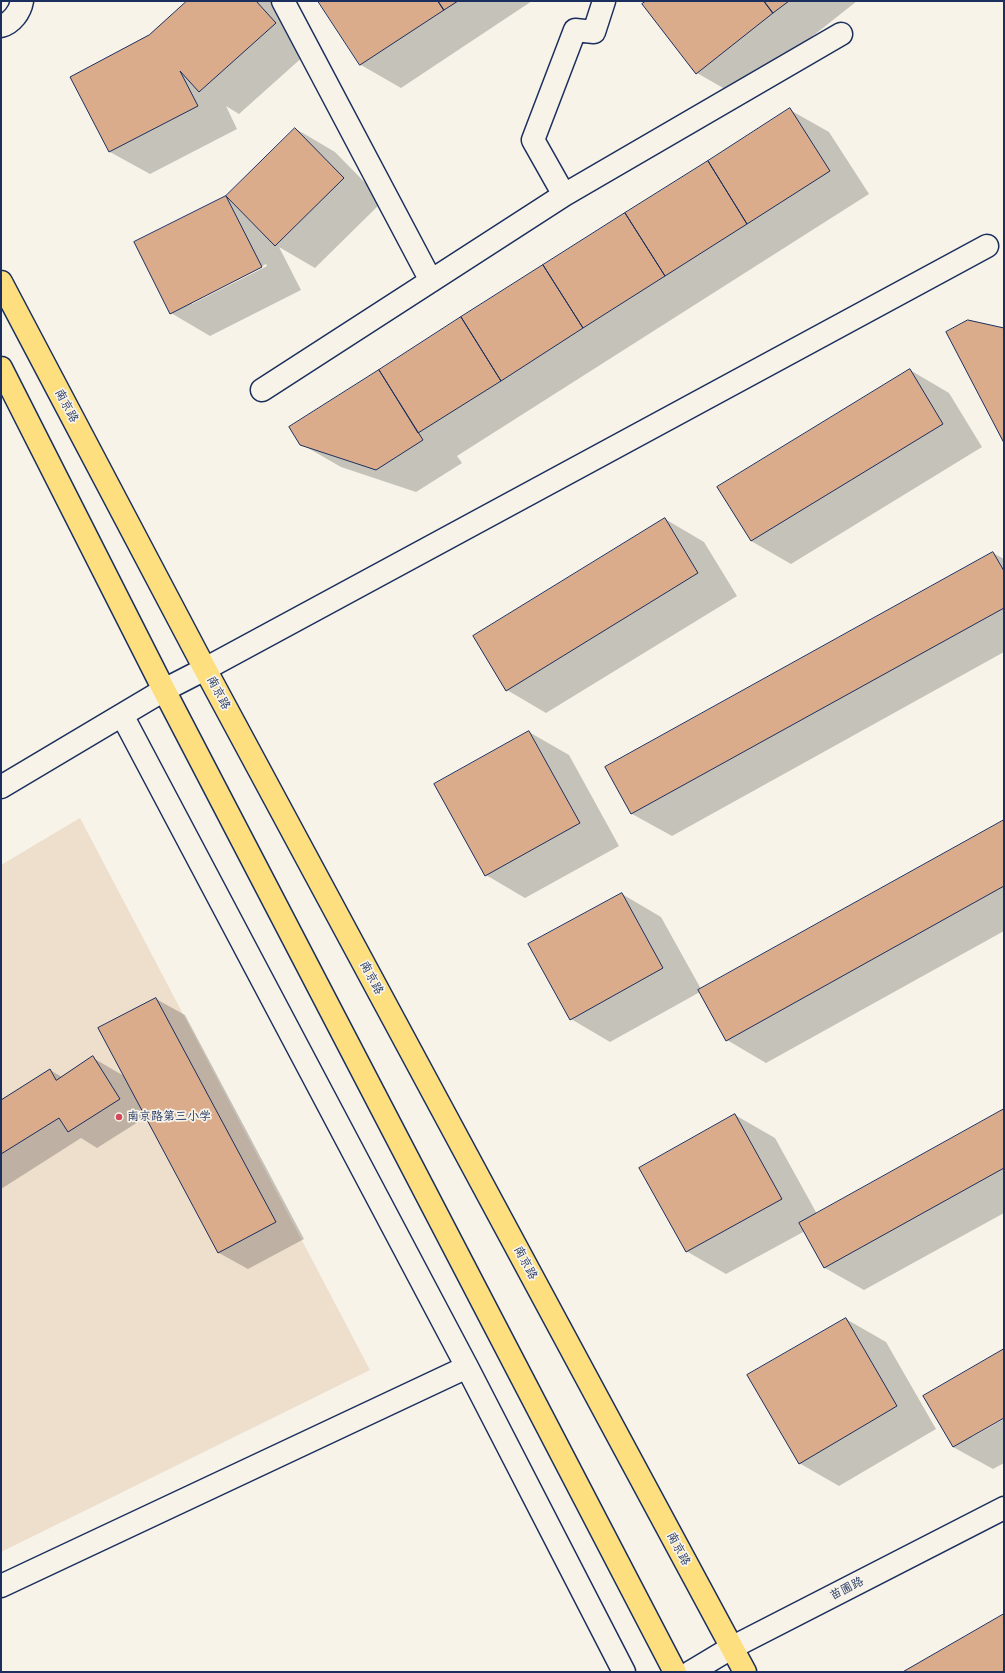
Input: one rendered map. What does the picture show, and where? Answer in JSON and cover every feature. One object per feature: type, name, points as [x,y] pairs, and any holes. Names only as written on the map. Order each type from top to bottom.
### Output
[{"type":"main road","name":"南京路","points":[[1,282],[205,669],[745,1672]]},
{"type":"main road","points":[[1,368],[164,690],[675,1672]]},
{"type":"street","points":[[1,26],[14,18],[21,8],[22,1]]},
{"type":"street","points":[[283,1],[431,281]]},
{"type":"street","points":[[564,195],[533,140],[575,30],[594,32],[604,1]]},
{"type":"street","points":[[262,390],[564,195],[841,34]]},
{"type":"street","points":[[1,787],[164,690],[987,246]]},
{"type":"street","points":[[122,715],[467,1366],[624,1672]]},
{"type":"street","points":[[1,1586],[467,1366]]},
{"type":"street","name":"苗圃路","points":[[691,1672],[731,1648],[1004,1508]]},
{"type":"shaded area","name":"南京路第三小学","points":[[80,818],[370,1370],[1,1552],[1,865]]},
{"type":"building","points":[[187,1],[256,1],[276,23],[199,92],[180,71],[198,106],[109,152],[70,77],[149,35]]},
{"type":"building","points":[[318,1],[438,1],[444,10],[360,65]]},
{"type":"building","points":[[438,1],[458,1],[444,10]]},
{"type":"building","points":[[646,1],[764,1],[773,13],[696,74],[642,4]]},
{"type":"building","points":[[764,1],[789,1],[773,13]]},
{"type":"building","points":[[790,108],[830,171],[747,224],[708,161]]},
{"type":"building","points":[[295,128],[344,178],[275,246],[226,196]]},
{"type":"building","points":[[708,161],[747,224],[665,276],[625,213]]},
{"type":"building","points":[[226,196],[262,267],[170,314],[134,242]]},
{"type":"building","points":[[625,213],[665,276],[583,328],[543,265]]},
{"type":"building","points":[[543,265],[583,328],[501,381],[461,317]]},
{"type":"building","points":[[461,317],[501,381],[418,433],[379,370]]},
{"type":"building","points":[[968,320],[1004,328],[1004,443],[946,332]]},
{"type":"building","points":[[910,369],[943,424],[751,541],[717,487]]},
{"type":"building","points":[[379,370],[423,440],[376,470],[300,445],[289,427]]},
{"type":"building","points":[[665,518],[698,573],[506,691],[473,636]]},
{"type":"building","points":[[993,552],[1004,571],[1004,608],[631,814],[605,767]]},
{"type":"building","points":[[529,731],[580,823],[485,876],[434,784]]},
{"type":"building","points":[[1004,820],[1004,886],[726,1041],[698,990]]},
{"type":"building","points":[[622,893],[663,968],[570,1020],[528,944]]},
{"type":"building","points":[[156,998],[276,1222],[218,1253],[98,1028]]},
{"type":"building","points":[[93,1056],[120,1099],[68,1132],[59,1118],[1,1154],[1,1100],[50,1069],[56,1080]]},
{"type":"building","points":[[1004,1109],[1004,1168],[824,1268],[799,1223]]},
{"type":"building","points":[[735,1114],[782,1199],[686,1252],[639,1168]]},
{"type":"building","points":[[846,1318],[897,1406],[799,1464],[747,1375]]},
{"type":"building","points":[[1004,1349],[1004,1418],[953,1447],[923,1396]]},
{"type":"building","points":[[1004,1614],[1004,1672],[903,1672]]},
{"type":"place","name":"南京路第三小学","points":[[119,1117]]}]
